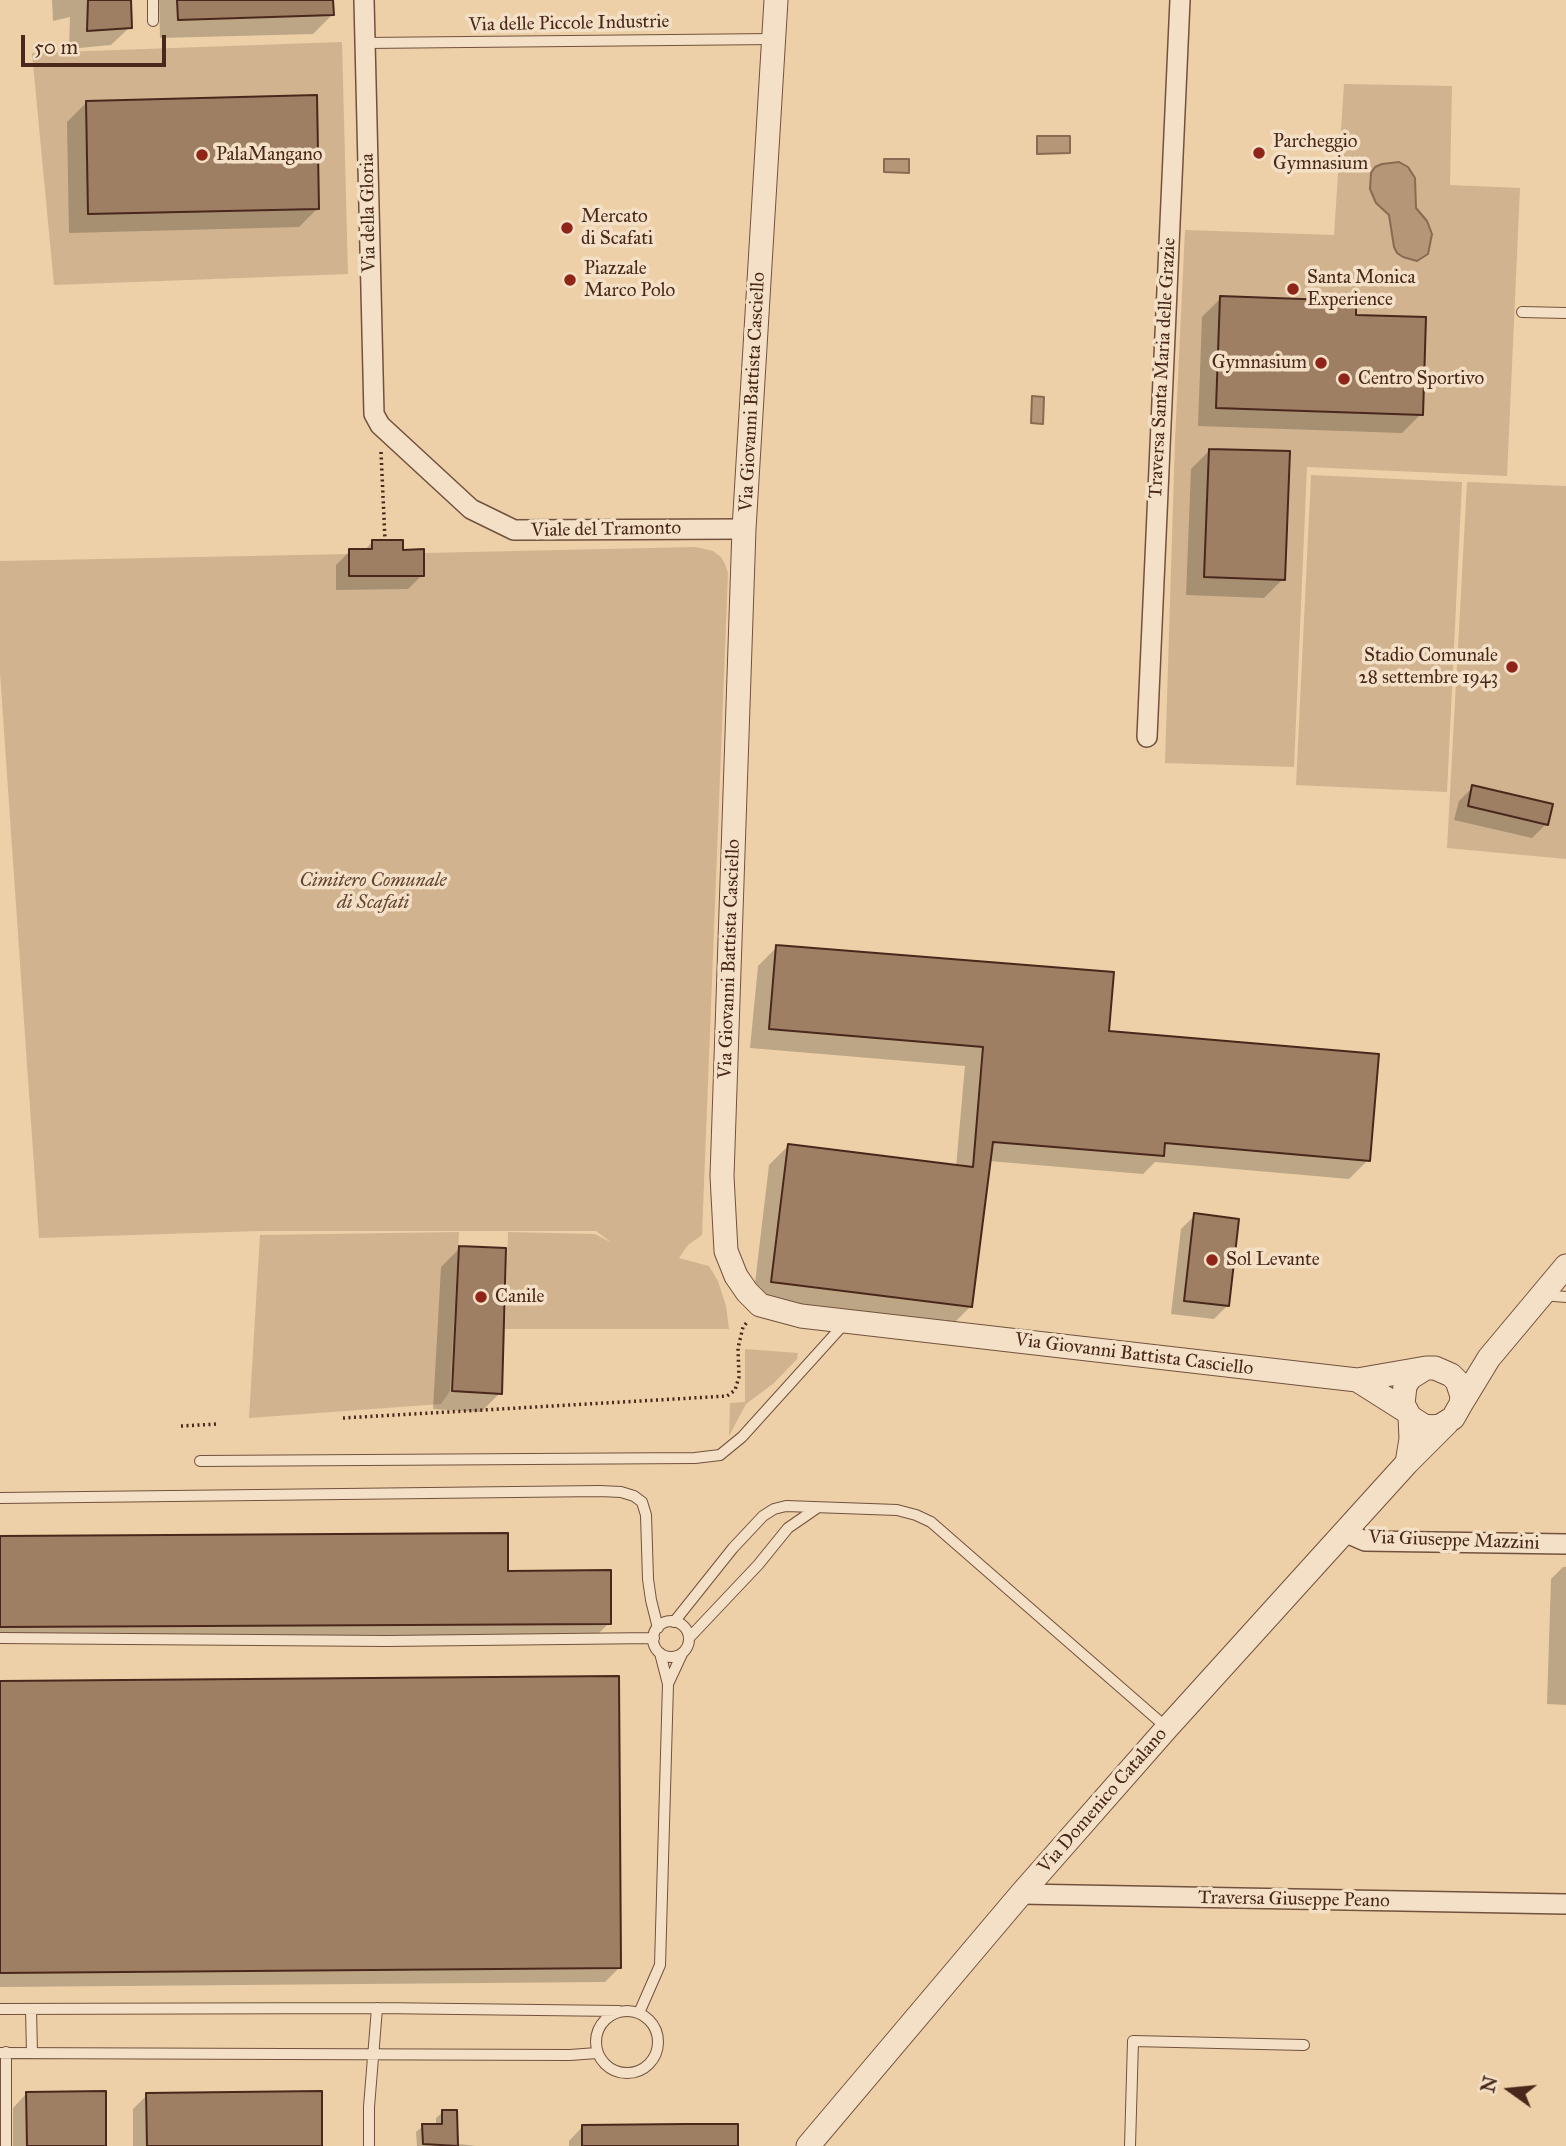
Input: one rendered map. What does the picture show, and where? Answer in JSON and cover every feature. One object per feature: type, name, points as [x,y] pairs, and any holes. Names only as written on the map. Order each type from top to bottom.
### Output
[{"type":"street","name":"Via della Gloria","points":[[364,0],[374,414],[380,425]]},
{"type":"street","name":"Via Giovanni Battista Casciello","points":[[776,0],[744,529],[722,1187],[726,1251],[736,1276],[760,1305],[778,1311],[847,1321],[1357,1380],[1434,1369]]},
{"type":"street","name":"Traversa Santa Maria delle Grazie","points":[[1147,737],[1180,0]]},
{"type":"street","name":"Viale del Tramonto","points":[[380,425],[471,509],[514,530],[744,529]]},
{"type":"street","name":"Via Domenico Catalano","points":[[808,2146],[1021,1894],[1167,1728],[1407,1463],[1453,1418],[1489,1358],[1566,1266]]},
{"type":"street","points":[[1407,1463],[1411,1439],[1402,1395],[1410,1378],[1434,1369],[1468,1368],[1489,1358]]},
{"type":"street","points":[[1434,1369],[1457,1381],[1462,1396],[1461,1404]]},
{"type":"street","name":"Via Giovanni Battista Casciello","points":[[1357,1380],[1408,1414]]},
{"type":"street","points":[[1408,1414],[1424,1426],[1447,1423]]},
{"type":"street","name":"Via Giuseppe Mazzini","points":[[1344,1532],[1365,1541],[1566,1544]]},
{"type":"street","name":"Traversa Giuseppe Peano","points":[[1021,1894],[1566,1904]]},
{"type":"lane","points":[[153,0],[153,21]]},
{"type":"lane","name":"Via delle Piccole Industrie","points":[[365,43],[774,39]]},
{"type":"lane","points":[[1522,312],[1566,313]]},
{"type":"lane","points":[[1542,1295],[1566,1297]]},
{"type":"lane","points":[[200,1461],[695,1458],[720,1455],[732,1447],[847,1321]]},
{"type":"lane","points":[[0,1498],[621,1492],[642,1502],[646,1515],[648,1579],[658,1628]]},
{"type":"lane","points":[[674,1622],[763,1516],[774,1508],[786,1506],[897,1510],[931,1522],[1167,1728]]},
{"type":"lane","points":[[660,1653],[671,1657],[686,1650],[689,1638],[758,1565],[788,1528],[817,1507]]},
{"type":"lane","points":[[639,2013],[660,1965],[668,1684],[654,1638],[658,1628],[668,1621],[685,1627],[689,1638]]},
{"type":"lane","points":[[0,1638],[386,1641],[654,1638]]},
{"type":"lane","points":[[668,1684],[681,1654]]},
{"type":"lane","points":[[0,2009],[377,2008],[619,2011],[639,2013],[655,2027],[658,2048],[648,2066],[629,2074],[610,2069],[597,2053],[595,2043],[601,2024],[619,2011]]},
{"type":"lane","points":[[369,2146],[369,2106],[376,2052],[377,2008]]},
{"type":"lane","points":[[31,2009],[32,2053]]},
{"type":"lane","points":[[1130,2146],[1133,2041],[1304,2045]]},
{"type":"lane","points":[[6,2146],[3,2052],[597,2053]]},
{"type":"path","points":[[380,425],[385,540]]},
{"type":"path","points":[[342,1418],[727,1396],[735,1390],[739,1377],[738,1348],[743,1327],[760,1305]]},
{"type":"path","points":[[181,1426],[218,1424]]},
{"type":"green space","points":[[342,42],[348,274],[54,285],[32,53]]},
{"type":"green space","name":"Centro Sportivo","points":[[1344,84],[1452,86],[1450,185],[1520,188],[1507,476],[1307,467],[1294,767],[1165,763],[1175,440],[1185,230],[1334,235]]},
{"type":"green space","points":[[1311,475],[1462,482],[1447,792],[1296,785]]},
{"type":"green space","name":"Stadio Comunale 28 settembre 1943","points":[[1467,482],[1566,486],[1566,859],[1447,848]]},
{"type":"green space","name":"Cimitero Comunale di Scafati","points":[[372,540],[403,540],[403,549],[424,549],[425,553],[696,547],[713,551],[725,564],[728,573],[702,1235],[688,1245],[679,1258],[709,1266],[718,1281],[726,1306],[729,1329],[505,1329],[508,1232],[595,1234],[612,1243],[596,1231],[259,1231],[39,1238],[0,673],[0,561],[349,554],[349,549],[371,549]]},
{"type":"green space","points":[[459,1232],[450,1391],[441,1404],[249,1418],[260,1235]]},
{"type":"green space","points":[[745,1349],[798,1353],[797,1359],[774,1383],[746,1404],[729,1436],[730,1403],[745,1402]]},
{"type":"shaded area","points":[[1037,136],[1070,136],[1070,153],[1037,154]]},
{"type":"shaded area","points":[[884,159],[909,159],[909,173],[884,172]]},
{"type":"shaded area","points":[[1399,162],[1408,167],[1415,178],[1416,208],[1427,221],[1432,234],[1428,254],[1417,261],[1397,253],[1389,215],[1376,203],[1370,189],[1371,173],[1375,167]]},
{"type":"shaded area","points":[[1032,396],[1044,397],[1043,424],[1031,423]]},
{"type":"building","points":[[88,0],[131,0],[132,28],[87,31]]},
{"type":"building","points":[[177,0],[333,0],[334,15],[178,20]]},
{"type":"building","name":"PalaMangano","points":[[317,95],[319,209],[88,214],[86,101]]},
{"type":"building","name":"Gymnasium","points":[[1220,296],[1356,301],[1356,315],[1426,317],[1423,415],[1216,408]]},
{"type":"building","points":[[1209,449],[1290,451],[1285,580],[1204,577]]},
{"type":"building","points":[[372,540],[403,540],[403,550],[424,549],[424,576],[349,576],[349,549],[372,549]]},
{"type":"building","points":[[1472,785],[1553,804],[1548,825],[1468,806]]},
{"type":"building","points":[[776,945],[1114,972],[1109,1031],[1379,1054],[1370,1161],[1165,1143],[1164,1156],[993,1142],[972,1307],[771,1282],[788,1144],[973,1167],[983,1047],[769,1029]]},
{"type":"building","name":"Sol Levante","points":[[1194,1213],[1239,1219],[1229,1306],[1184,1301]]},
{"type":"building","name":"Canile","points":[[459,1246],[506,1248],[502,1394],[452,1391]]},
{"type":"building","points":[[508,1533],[508,1571],[611,1570],[611,1624],[0,1627],[0,1536]]},
{"type":"building","points":[[619,1676],[621,1968],[0,1973],[0,1681]]},
{"type":"building","points":[[106,2091],[106,2146],[27,2146],[26,2092]]},
{"type":"building","points":[[322,2091],[322,2146],[147,2146],[146,2093]]},
{"type":"building","points":[[442,2110],[457,2110],[458,2146],[423,2144],[422,2124],[442,2124]]},
{"type":"building","points":[[738,2124],[738,2146],[582,2146],[582,2125]]},
{"type":"place","name":"Parcheggio Gymnasium","points":[[1259,153]]},
{"type":"place","name":"PalaMangano","points":[[202,155]]},
{"type":"place","name":"Mercato di Scafati","points":[[567,228]]},
{"type":"place","name":"Piazzale Marco Polo","points":[[570,280]]},
{"type":"place","name":"Santa Monica Experience","points":[[1293,289]]},
{"type":"place","name":"Gymnasium","points":[[1321,363]]},
{"type":"place","name":"Centro Sportivo","points":[[1344,379]]},
{"type":"place","name":"Stadio Comunale 28 settembre 1943","points":[[1512,667]]},
{"type":"place","name":"Sol Levante","points":[[1212,1260]]},
{"type":"place","name":"Canile","points":[[481,1297]]}]
